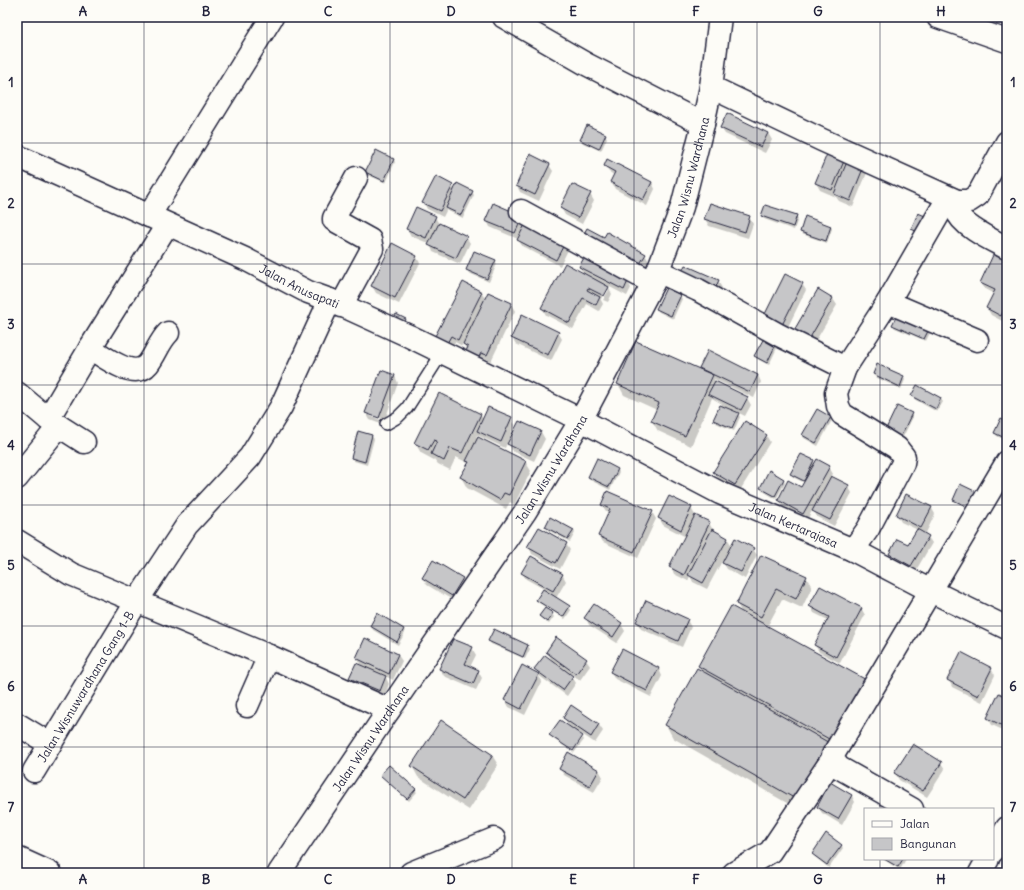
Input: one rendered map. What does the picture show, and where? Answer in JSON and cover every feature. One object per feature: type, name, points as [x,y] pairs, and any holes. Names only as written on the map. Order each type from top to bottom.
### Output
[{"type":"street","points":[[17,478],[53,422],[90,348],[158,221],[272,17]]},
{"type":"street","points":[[504,17],[586,64],[703,124]]},
{"type":"street","name":"Jalan Wisnu Wardhana","points":[[279,873],[525,512],[581,420],[655,277],[682,207],[703,124],[711,87],[720,17]]},
{"type":"street","points":[[938,17],[1007,41]]},
{"type":"street","points":[[711,87],[952,200],[969,201],[978,195],[1007,142]]},
{"type":"street","name":"Jalan Anusapati","points":[[17,156],[245,259],[308,292],[336,303],[442,352],[581,420]]},
{"type":"street","name":"Jalan Wisnuwardhana Gang 1-B","points":[[34,771],[137,601],[187,525],[250,457],[281,407],[336,303],[372,249],[370,240],[334,220],[356,178]]},
{"type":"street","points":[[952,200],[958,214],[965,222],[987,238],[1007,248]]},
{"type":"street","points":[[853,550],[868,529],[903,463],[904,457],[897,448],[842,414],[838,406],[836,393],[845,368],[952,200]]},
{"type":"street","points":[[521,211],[655,277],[698,290],[779,335],[845,368]]},
{"type":"street","points":[[888,302],[977,340]]},
{"type":"street","points":[[90,348],[116,364],[130,370],[140,369],[147,365],[163,338],[168,333]]},
{"type":"street","points":[[17,393],[53,422],[84,442]]},
{"type":"street","name":"Jalan Kertarajasa","points":[[581,420],[720,493],[853,550],[931,591],[1007,628]]},
{"type":"street","points":[[734,873],[770,852],[833,758],[833,755],[1007,462]]},
{"type":"street","points":[[17,541],[71,574],[269,656],[389,710]]},
{"type":"street","points":[[247,706],[269,656]]},
{"type":"street","points":[[17,724],[50,744]]},
{"type":"street","points":[[833,758],[838,767],[910,808]]},
{"type":"street","points":[[994,849],[1007,828]]},
{"type":"street","points":[[411,873],[494,839]]},
{"type":"street","points":[[994,856],[1007,864]]},
{"type":"street","points":[[17,858],[50,873]]},
{"type":"street","points":[[980,873],[987,860]]},
{"type":"lane","points":[[386,424],[398,417],[408,408],[442,352]]},
{"type":"building","points":[[727,113],[768,133],[761,147],[720,128]]},
{"type":"building","points":[[587,125],[606,134],[599,149],[580,140]]},
{"type":"building","points":[[376,150],[394,159],[384,181],[365,172]]},
{"type":"building","points":[[530,154],[550,164],[535,195],[516,186]]},
{"type":"building","points":[[827,154],[844,161],[832,190],[815,183]]},
{"type":"building","points":[[607,159],[652,182],[643,200],[610,182],[615,172],[604,166]]},
{"type":"building","points":[[848,159],[864,166],[850,201],[834,194]]},
{"type":"building","points":[[436,176],[453,185],[440,211],[422,203]]},
{"type":"building","points":[[457,183],[473,191],[461,215],[446,208]]},
{"type":"building","points":[[572,184],[591,193],[578,218],[560,208]]},
{"type":"building","points":[[493,203],[523,216],[515,233],[485,221]]},
{"type":"building","points":[[710,203],[750,216],[745,232],[704,219]]},
{"type":"building","points":[[765,205],[797,215],[793,227],[761,216]]},
{"type":"building","points":[[416,207],[436,216],[426,238],[406,229]]},
{"type":"building","points":[[918,213],[930,218],[923,234],[911,229]]},
{"type":"building","points":[[805,216],[831,226],[826,241],[800,232]]},
{"type":"building","points":[[528,219],[567,239],[556,260],[517,240]]},
{"type":"building","points":[[439,223],[467,236],[456,258],[428,245]]},
{"type":"building","points":[[587,228],[604,237],[607,232],[646,254],[636,270],[581,239]]},
{"type":"building","points":[[392,243],[417,256],[395,298],[371,286]]},
{"type":"building","points":[[588,250],[628,281],[624,290],[579,267]]},
{"type":"building","points":[[474,251],[496,260],[487,279],[466,270]]},
{"type":"building","points":[[994,253],[1007,259],[1007,304],[1001,316],[986,308],[995,290],[980,283]]},
{"type":"building","points":[[565,263],[609,287],[604,296],[588,288],[587,290],[600,297],[596,305],[583,298],[569,323],[541,308]]},
{"type":"building","points":[[685,265],[719,280],[713,293],[679,277]]},
{"type":"building","points":[[785,274],[803,283],[780,329],[762,320]]},
{"type":"building","points":[[463,282],[482,292],[458,340],[451,336],[446,345],[434,338]]},
{"type":"building","points":[[666,288],[681,295],[671,316],[656,309]]},
{"type":"building","points":[[818,289],[833,298],[804,348],[789,339]]},
{"type":"building","points":[[488,292],[512,303],[487,355],[481,353],[478,359],[465,353],[468,347],[463,344]]},
{"type":"building","points":[[396,314],[406,319],[401,330],[390,325]]},
{"type":"building","points":[[522,314],[559,332],[548,355],[511,338]]},
{"type":"building","points":[[897,315],[929,329],[924,339],[892,325]]},
{"type":"building","points":[[764,338],[776,344],[767,363],[754,356]]},
{"type":"building","points":[[636,341],[713,375],[685,436],[651,421],[659,403],[617,384]]},
{"type":"building","points":[[708,350],[758,375],[750,392],[699,368]]},
{"type":"building","points":[[877,364],[904,376],[900,387],[873,374]]},
{"type":"building","points":[[381,370],[395,375],[379,418],[365,413]]},
{"type":"building","points":[[715,381],[748,397],[741,410],[708,394]]},
{"type":"building","points":[[917,385],[941,398],[936,409],[911,396]]},
{"type":"building","points":[[439,393],[481,414],[462,453],[450,448],[444,461],[431,454],[437,441],[434,440],[428,450],[414,443]]},
{"type":"building","points":[[720,405],[739,413],[732,428],[713,420]]},
{"type":"building","points":[[897,406],[912,413],[900,438],[885,431]]},
{"type":"building","points":[[488,407],[512,417],[501,442],[477,431]]},
{"type":"building","points":[[817,409],[831,417],[816,443],[802,435]]},
{"type":"building","points":[[1001,418],[1007,421],[1007,435],[1005,438],[994,433]]},
{"type":"building","points":[[519,421],[541,431],[530,455],[507,444]]},
{"type":"building","points":[[745,421],[767,435],[735,485],[713,472]]},
{"type":"building","points":[[358,431],[372,435],[365,462],[351,458]]},
{"type":"building","points":[[478,437],[526,461],[509,495],[504,493],[500,500],[460,477],[469,462],[466,461]]},
{"type":"building","points":[[801,454],[814,460],[804,481],[790,474]]},
{"type":"building","points":[[597,458],[618,469],[609,487],[588,477]]},
{"type":"building","points":[[817,459],[830,466],[803,514],[778,500],[788,480],[801,487]]},
{"type":"building","points":[[769,470],[784,479],[775,496],[760,488]]},
{"type":"building","points":[[831,476],[849,485],[830,520],[812,511]]},
{"type":"building","points":[[960,484],[983,495],[975,510],[953,500]]},
{"type":"building","points":[[607,491],[653,511],[634,552],[598,536],[610,509],[601,505]]},
{"type":"building","points":[[906,494],[932,507],[921,528],[896,515]]},
{"type":"building","points":[[669,496],[692,507],[681,530],[658,518]]},
{"type":"building","points":[[695,515],[710,522],[684,575],[669,567]]},
{"type":"building","points":[[550,517],[574,530],[568,539],[545,527]]},
{"type":"building","points":[[539,527],[567,543],[556,563],[527,547]]},
{"type":"building","points":[[712,529],[728,538],[703,583],[688,575]]},
{"type":"building","points":[[917,529],[929,536],[911,566],[889,554],[897,539],[908,544]]},
{"type":"building","points":[[735,538],[754,548],[741,572],[722,563]]},
{"type":"building","points":[[761,555],[807,576],[796,599],[776,589],[761,617],[736,604]]},
{"type":"building","points":[[531,556],[563,574],[553,591],[521,573]]},
{"type":"building","points":[[433,560],[463,578],[452,596],[422,578]]},
{"type":"building","points":[[820,586],[862,608],[836,657],[814,645],[829,617],[809,606]]},
{"type":"building","points":[[543,589],[570,606],[563,617],[536,600]]},
{"type":"building","points":[[646,600],[688,619],[678,641],[636,622]]},
{"type":"building","points":[[594,604],[622,623],[613,637],[584,618]]},
{"type":"building","points":[[731,606],[872,683],[838,744],[698,666]]},
{"type":"building","points":[[545,608],[553,613],[547,622],[539,616]]},
{"type":"building","points":[[377,613],[404,629],[397,642],[370,626]]},
{"type":"building","points":[[494,629],[528,645],[523,657],[488,641]]},
{"type":"building","points":[[556,637],[587,659],[576,674],[546,652]]},
{"type":"building","points":[[365,638],[398,654],[389,674],[356,658]]},
{"type":"building","points":[[453,639],[473,647],[465,664],[479,670],[473,684],[439,669]]},
{"type":"building","points":[[622,649],[659,668],[647,691],[610,672]]},
{"type":"building","points":[[961,652],[992,668],[978,696],[947,680]]},
{"type":"building","points":[[545,655],[573,676],[563,690],[534,669]]},
{"type":"building","points":[[356,663],[386,676],[380,691],[349,678]]},
{"type":"building","points":[[522,665],[539,674],[521,709],[504,700]]},
{"type":"building","points":[[697,668],[833,745],[801,802],[665,725]]},
{"type":"building","points":[[999,693],[1007,697],[1007,728],[987,718]]},
{"type":"building","points":[[571,705],[599,724],[591,737],[563,718]]},
{"type":"building","points":[[441,720],[493,755],[463,800],[411,766]]},
{"type":"building","points":[[560,720],[583,736],[573,751],[549,735]]},
{"type":"building","points":[[913,744],[942,762],[923,791],[894,773]]},
{"type":"building","points":[[568,752],[599,770],[590,786],[559,769]]},
{"type":"building","points":[[389,765],[416,789],[407,799],[380,775]]},
{"type":"building","points":[[830,782],[852,795],[838,819],[817,807]]},
{"type":"building","points":[[826,833],[842,845],[827,865],[812,854]]},
{"type":"building","points":[[886,860],[902,860],[898,867]]}]
